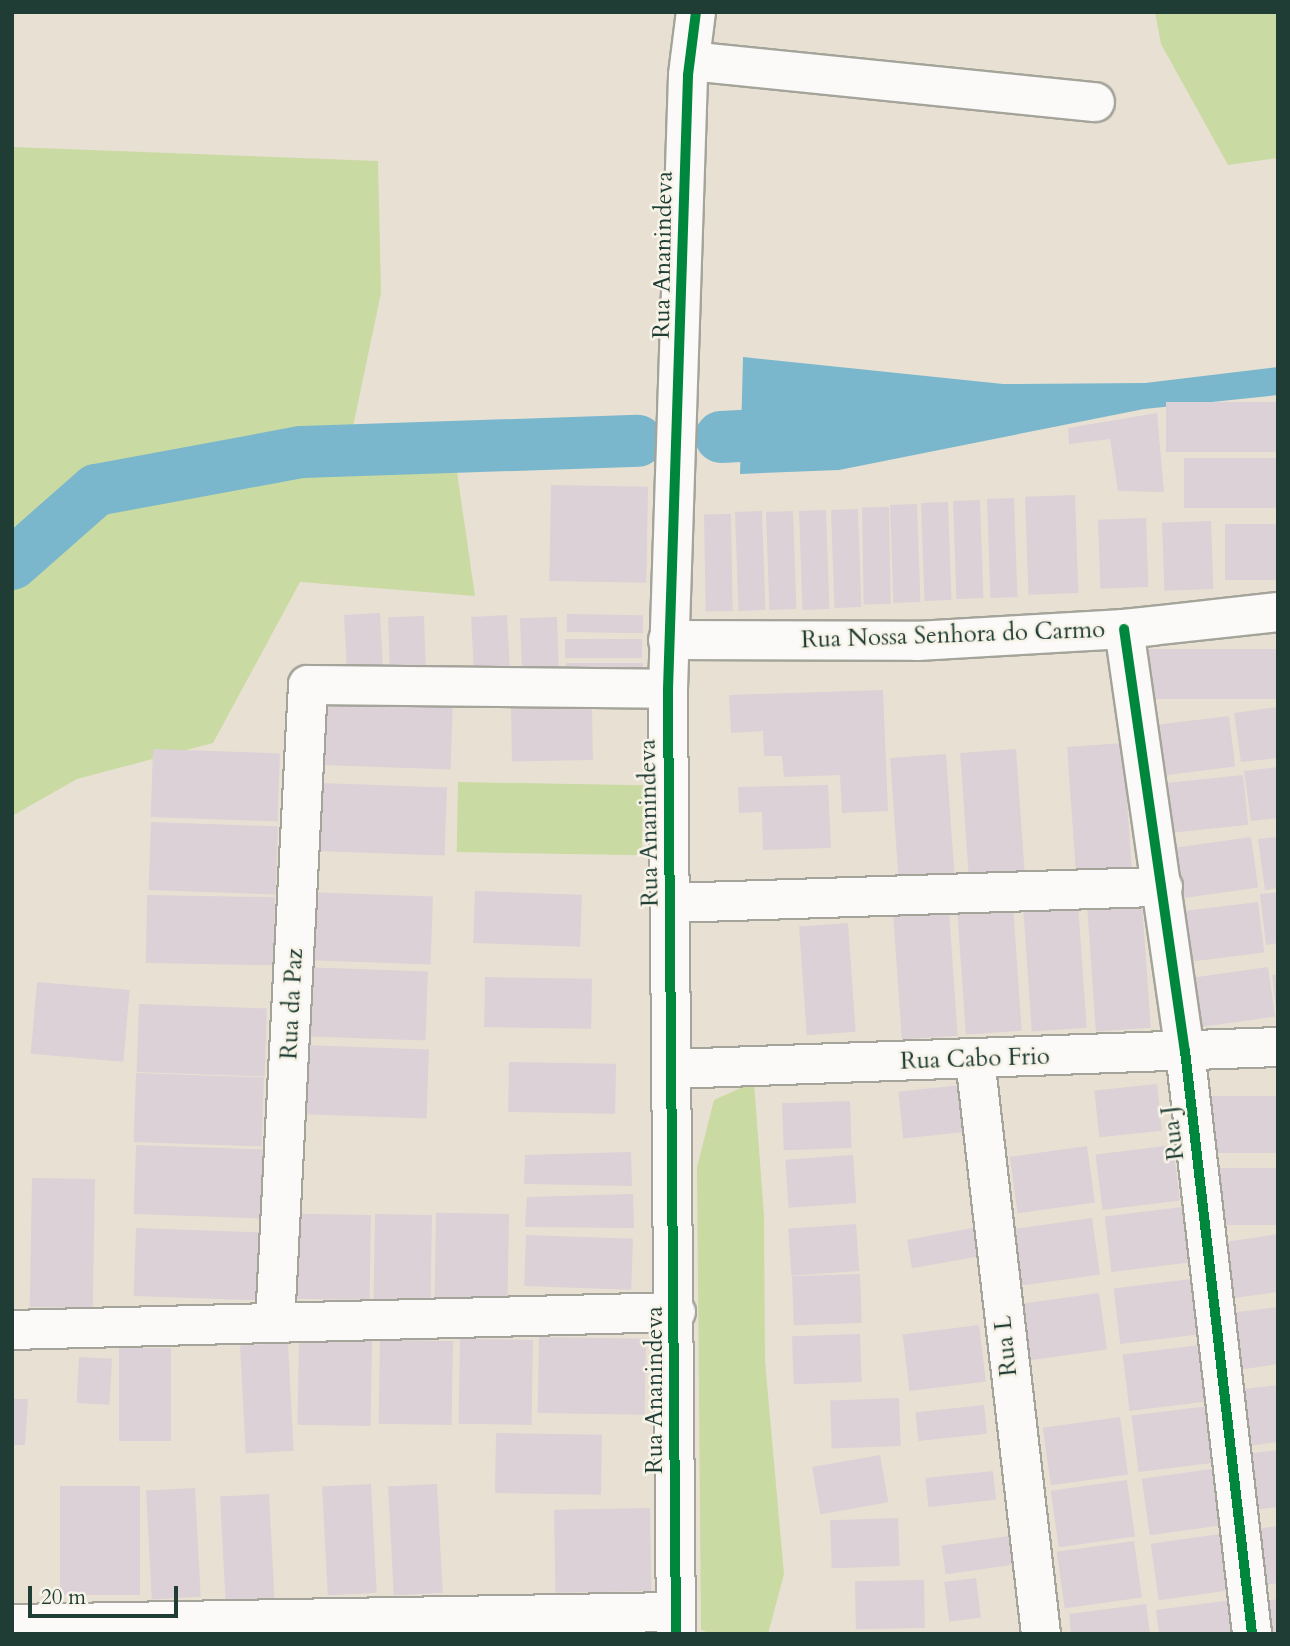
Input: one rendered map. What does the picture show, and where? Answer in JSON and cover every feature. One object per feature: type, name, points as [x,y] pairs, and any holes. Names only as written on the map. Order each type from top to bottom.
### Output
[{"type":"street","name":"Rua Ananindeva","points":[[676,1623],[676,1312],[668,640],[690,61],[695,12]]},
{"type":"street","points":[[690,61],[1095,102]]},
{"type":"street","name":"Rua Nossa Senhora do Carmo","points":[[668,640],[917,641],[1124,629],[1278,612]]},
{"type":"street","name":"Rua J","points":[[1124,629],[1185,1051],[1252,1634]]},
{"type":"street","name":"Rua da Paz","points":[[275,1324],[308,685],[668,689]]},
{"type":"street","points":[[672,903],[1163,887]]},
{"type":"street","name":"Rua Cabo Frio","points":[[672,1069],[1278,1046]]},
{"type":"street","name":"Rua L","points":[[975,1059],[1041,1634]]},
{"type":"street","points":[[12,1330],[676,1312]]},
{"type":"street","points":[[12,1624],[676,1623]]},
{"type":"green space","points":[[1155,12],[1278,12],[1278,158],[1228,165],[1161,44]]},
{"type":"green space","points":[[12,147],[378,161],[381,293],[344,470],[456,465],[475,596],[300,582],[213,743],[77,779],[12,816]]},
{"type":"green space","points":[[458,782],[643,785],[642,855],[457,852]]},
{"type":"green space","points":[[754,1082],[764,1216],[765,1361],[784,1574],[768,1634],[712,1634],[701,1630],[697,1167],[714,1100]]},
{"type":"water","points":[[743,357],[1003,384],[1145,383],[1278,367],[1278,395],[1144,409],[839,470],[740,474]]},
{"type":"building","points":[[1166,402],[1278,402],[1278,452],[1166,452]]},
{"type":"building","points":[[1157,413],[1164,492],[1118,491],[1110,439],[1069,444],[1068,428]]},
{"type":"building","points":[[1184,458],[1278,458],[1278,508],[1184,508]]},
{"type":"building","points":[[551,485],[648,487],[646,583],[549,581]]},
{"type":"building","points":[[1075,495],[1078,593],[1028,595],[1025,497]]},
{"type":"building","points":[[1014,498],[1017,597],[990,598],[987,499]]},
{"type":"building","points":[[980,500],[983,598],[956,599],[953,501]]},
{"type":"building","points":[[948,502],[951,600],[924,601],[921,503]]},
{"type":"building","points":[[917,504],[920,602],[893,603],[890,505]]},
{"type":"building","points":[[862,507],[889,507],[891,604],[864,604]]},
{"type":"building","points":[[858,509],[861,607],[834,608],[831,510]]},
{"type":"building","points":[[826,510],[829,609],[802,610],[799,511]]},
{"type":"building","points":[[762,511],[765,610],[738,611],[735,512]]},
{"type":"building","points":[[793,511],[796,609],[769,610],[766,512]]},
{"type":"building","points":[[704,514],[731,514],[733,611],[706,611]]},
{"type":"building","points":[[1146,518],[1148,587],[1100,589],[1098,520]]},
{"type":"building","points":[[1211,521],[1213,589],[1164,591],[1162,523]]},
{"type":"building","points":[[1225,524],[1278,524],[1278,580],[1225,580]]},
{"type":"building","points":[[380,613],[383,679],[348,681],[344,615]]},
{"type":"building","points":[[567,614],[643,615],[643,633],[567,632]]},
{"type":"building","points":[[507,615],[510,680],[474,682],[471,617]]},
{"type":"building","points":[[424,616],[426,681],[390,682],[388,617]]},
{"type":"building","points":[[557,617],[559,683],[522,684],[520,618]]},
{"type":"building","points":[[565,639],[642,639],[642,658],[565,658]]},
{"type":"building","points":[[1140,649],[1278,649],[1278,699],[1140,699]]},
{"type":"building","points":[[566,663],[643,663],[643,681],[566,681]]},
{"type":"building","points":[[883,690],[888,811],[842,813],[840,775],[784,777],[782,756],[764,756],[763,731],[731,733],[729,695]]},
{"type":"building","points":[[326,697],[453,701],[451,769],[324,765]]},
{"type":"building","points":[[592,706],[593,760],[512,761],[511,707]]},
{"type":"building","points":[[1278,707],[1278,758],[1241,762],[1234,713]]},
{"type":"building","points":[[1229,716],[1235,767],[1153,777],[1147,726]]},
{"type":"building","points":[[1123,743],[1132,868],[1076,872],[1067,747]]},
{"type":"building","points":[[153,749],[280,753],[278,821],[151,817]]},
{"type":"building","points":[[1016,749],[1025,874],[969,878],[960,753]]},
{"type":"building","points":[[946,754],[955,879],[899,883],[890,758]]},
{"type":"building","points":[[1278,767],[1278,818],[1251,821],[1244,771]]},
{"type":"building","points":[[1243,775],[1248,825],[1165,834],[1159,784]]},
{"type":"building","points":[[320,783],[447,787],[445,855],[318,851]]},
{"type":"building","points":[[828,785],[831,848],[763,850],[762,812],[739,813],[738,787]]},
{"type":"building","points":[[151,822],[278,826],[276,894],[149,890]]},
{"type":"building","points":[[1251,837],[1258,888],[1177,899],[1170,848]]},
{"type":"building","points":[[1278,837],[1278,888],[1265,890],[1258,839]]},
{"type":"building","points":[[475,891],[582,895],[580,947],[473,943]]},
{"type":"building","points":[[305,892],[433,896],[431,964],[303,960]]},
{"type":"building","points":[[1278,892],[1278,943],[1266,945],[1260,894]]},
{"type":"building","points":[[147,895],[275,897],[274,965],[146,963]]},
{"type":"building","points":[[1258,902],[1264,953],[1182,963],[1176,912]]},
{"type":"building","points":[[1142,903],[1151,1028],[1096,1032],[1087,907]]},
{"type":"building","points":[[1078,904],[1087,1028],[1032,1032],[1023,908]]},
{"type":"building","points":[[1013,906],[1022,1031],[966,1035],[957,910]]},
{"type":"building","points":[[949,911],[958,1036],[902,1040],[893,915]]},
{"type":"building","points":[[848,923],[856,1032],[807,1035],[799,926]]},
{"type":"building","points":[[300,967],[428,971],[426,1040],[298,1036]]},
{"type":"building","points":[[1268,967],[1275,1017],[1194,1028],[1187,978]]},
{"type":"building","points":[[1278,974],[1278,1008],[1276,1009],[1272,975]]},
{"type":"building","points":[[485,977],[592,979],[591,1029],[484,1027]]},
{"type":"building","points":[[37,982],[130,990],[123,1062],[31,1054]]},
{"type":"building","points":[[139,1004],[267,1008],[265,1076],[137,1072]]},
{"type":"building","points":[[302,1045],[429,1049],[427,1118],[300,1114]]},
{"type":"building","points":[[509,1062],[616,1064],[615,1114],[508,1112]]},
{"type":"building","points":[[136,1073],[264,1077],[262,1146],[134,1142]]},
{"type":"building","points":[[1157,1084],[1162,1131],[1099,1137],[1094,1091]]},
{"type":"building","points":[[962,1085],[967,1132],[903,1138],[898,1092]]},
{"type":"building","points":[[1207,1096],[1278,1096],[1278,1153],[1207,1153]]},
{"type":"building","points":[[850,1101],[852,1148],[784,1150],[782,1103]]},
{"type":"building","points":[[136,1145],[263,1149],[261,1218],[134,1214]]},
{"type":"building","points":[[1173,1145],[1180,1201],[1102,1210],[1096,1155]]},
{"type":"building","points":[[1087,1146],[1095,1202],[1018,1213],[1010,1157]]},
{"type":"building","points":[[631,1152],[632,1186],[524,1184],[525,1155]]},
{"type":"building","points":[[853,1155],[856,1203],[789,1208],[785,1160]]},
{"type":"building","points":[[1216,1168],[1278,1168],[1278,1225],[1216,1225]]},
{"type":"building","points":[[32,1178],[95,1179],[93,1308],[30,1307]]},
{"type":"building","points":[[633,1194],[634,1228],[525,1227],[527,1197]]},
{"type":"building","points":[[1182,1207],[1189,1263],[1111,1272],[1105,1217]]},
{"type":"building","points":[[436,1213],[509,1214],[507,1300],[435,1299]]},
{"type":"building","points":[[298,1214],[371,1215],[370,1300],[297,1299]]},
{"type":"building","points":[[375,1214],[432,1215],[431,1300],[374,1299]]},
{"type":"building","points":[[1092,1218],[1100,1274],[1022,1285],[1014,1229]]},
{"type":"building","points":[[856,1224],[859,1271],[791,1276],[788,1229]]},
{"type":"building","points":[[136,1228],[264,1232],[262,1300],[134,1296]]},
{"type":"building","points":[[973,1228],[978,1257],[912,1268],[907,1240]]},
{"type":"building","points":[[1278,1234],[1278,1292],[1227,1299],[1219,1243]]},
{"type":"building","points":[[526,1235],[633,1239],[631,1290],[524,1286]]},
{"type":"building","points":[[860,1274],[862,1323],[794,1325],[792,1276]]},
{"type":"building","points":[[1191,1279],[1198,1335],[1120,1344],[1114,1289]]},
{"type":"building","points":[[1099,1293],[1107,1349],[1030,1360],[1022,1304]]},
{"type":"building","points":[[1278,1307],[1278,1364],[1238,1370],[1230,1313]]},
{"type":"building","points":[[979,1325],[986,1382],[910,1391],[903,1334]]},
{"type":"building","points":[[860,1334],[862,1382],[794,1384],[792,1336]]},
{"type":"building","points":[[539,1337],[646,1339],[645,1415],[538,1413]]},
{"type":"building","points":[[460,1339],[533,1340],[532,1425],[459,1424]]},
{"type":"building","points":[[299,1340],[372,1341],[371,1426],[298,1425]]},
{"type":"building","points":[[380,1340],[453,1341],[452,1425],[379,1424]]},
{"type":"building","points":[[288,1343],[294,1451],[246,1453],[240,1346]]},
{"type":"building","points":[[1200,1345],[1207,1402],[1130,1411],[1123,1355]]},
{"type":"building","points":[[119,1348],[171,1348],[171,1441],[119,1441]]},
{"type":"building","points":[[79,1357],[112,1359],[110,1405],[77,1403]]},
{"type":"building","points":[[1278,1385],[1278,1442],[1249,1446],[1242,1389]]},
{"type":"building","points":[[899,1398],[901,1446],[832,1448],[830,1400]]},
{"type":"building","points":[[12,1399],[28,1399],[25,1445],[12,1445]]},
{"type":"building","points":[[984,1405],[987,1434],[918,1441],[915,1412]]},
{"type":"building","points":[[1209,1406],[1216,1463],[1139,1472],[1132,1416]]},
{"type":"building","points":[[1120,1417],[1128,1474],[1051,1485],[1043,1428]]},
{"type":"building","points":[[496,1433],[602,1435],[601,1495],[495,1493]]},
{"type":"building","points":[[1278,1450],[1278,1507],[1253,1510],[1245,1454]]},
{"type":"building","points":[[880,1455],[888,1502],[820,1514],[812,1467]]},
{"type":"building","points":[[1219,1468],[1227,1524],[1150,1535],[1142,1479]]},
{"type":"building","points":[[993,1471],[996,1500],[928,1507],[925,1478]]},
{"type":"building","points":[[1127,1480],[1135,1536],[1059,1547],[1051,1491]]},
{"type":"building","points":[[371,1484],[377,1593],[328,1595],[322,1487]]},
{"type":"building","points":[[437,1484],[443,1593],[394,1595],[388,1487]]},
{"type":"building","points":[[60,1486],[140,1486],[140,1595],[60,1595]]},
{"type":"building","points":[[195,1488],[201,1597],[152,1599],[146,1491]]},
{"type":"building","points":[[269,1494],[275,1603],[226,1605],[220,1497]]},
{"type":"building","points":[[650,1508],[651,1591],[555,1593],[554,1510]]},
{"type":"building","points":[[898,1518],[900,1566],[832,1568],[830,1520]]},
{"type":"building","points":[[1278,1526],[1278,1583],[1264,1585],[1257,1529]]},
{"type":"building","points":[[1227,1533],[1235,1589],[1159,1600],[1151,1544]]},
{"type":"building","points":[[1009,1536],[1013,1565],[946,1574],[942,1545]]},
{"type":"building","points":[[1134,1541],[1142,1597],[1065,1608],[1057,1552]]},
{"type":"building","points":[[976,1578],[981,1618],[949,1622],[944,1582]]},
{"type":"building","points":[[924,1580],[925,1628],[856,1629],[855,1581]]},
{"type":"building","points":[[1278,1599],[1278,1634],[1264,1634],[1260,1602]]},
{"type":"building","points":[[1232,1600],[1237,1634],[1159,1634],[1156,1610]]},
{"type":"building","points":[[1146,1604],[1150,1634],[1071,1634],[1069,1614]]},
{"type":"waterway","points":[[721,437],[812,432]]},
{"type":"waterway","points":[[12,564],[96,490],[302,452],[638,441]]},
{"type":"cycle path","points":[[676,1634],[668,689],[688,75],[696,12]]},
{"type":"cycle path","points":[[1124,629],[1185,1051],[1252,1634]]}]
